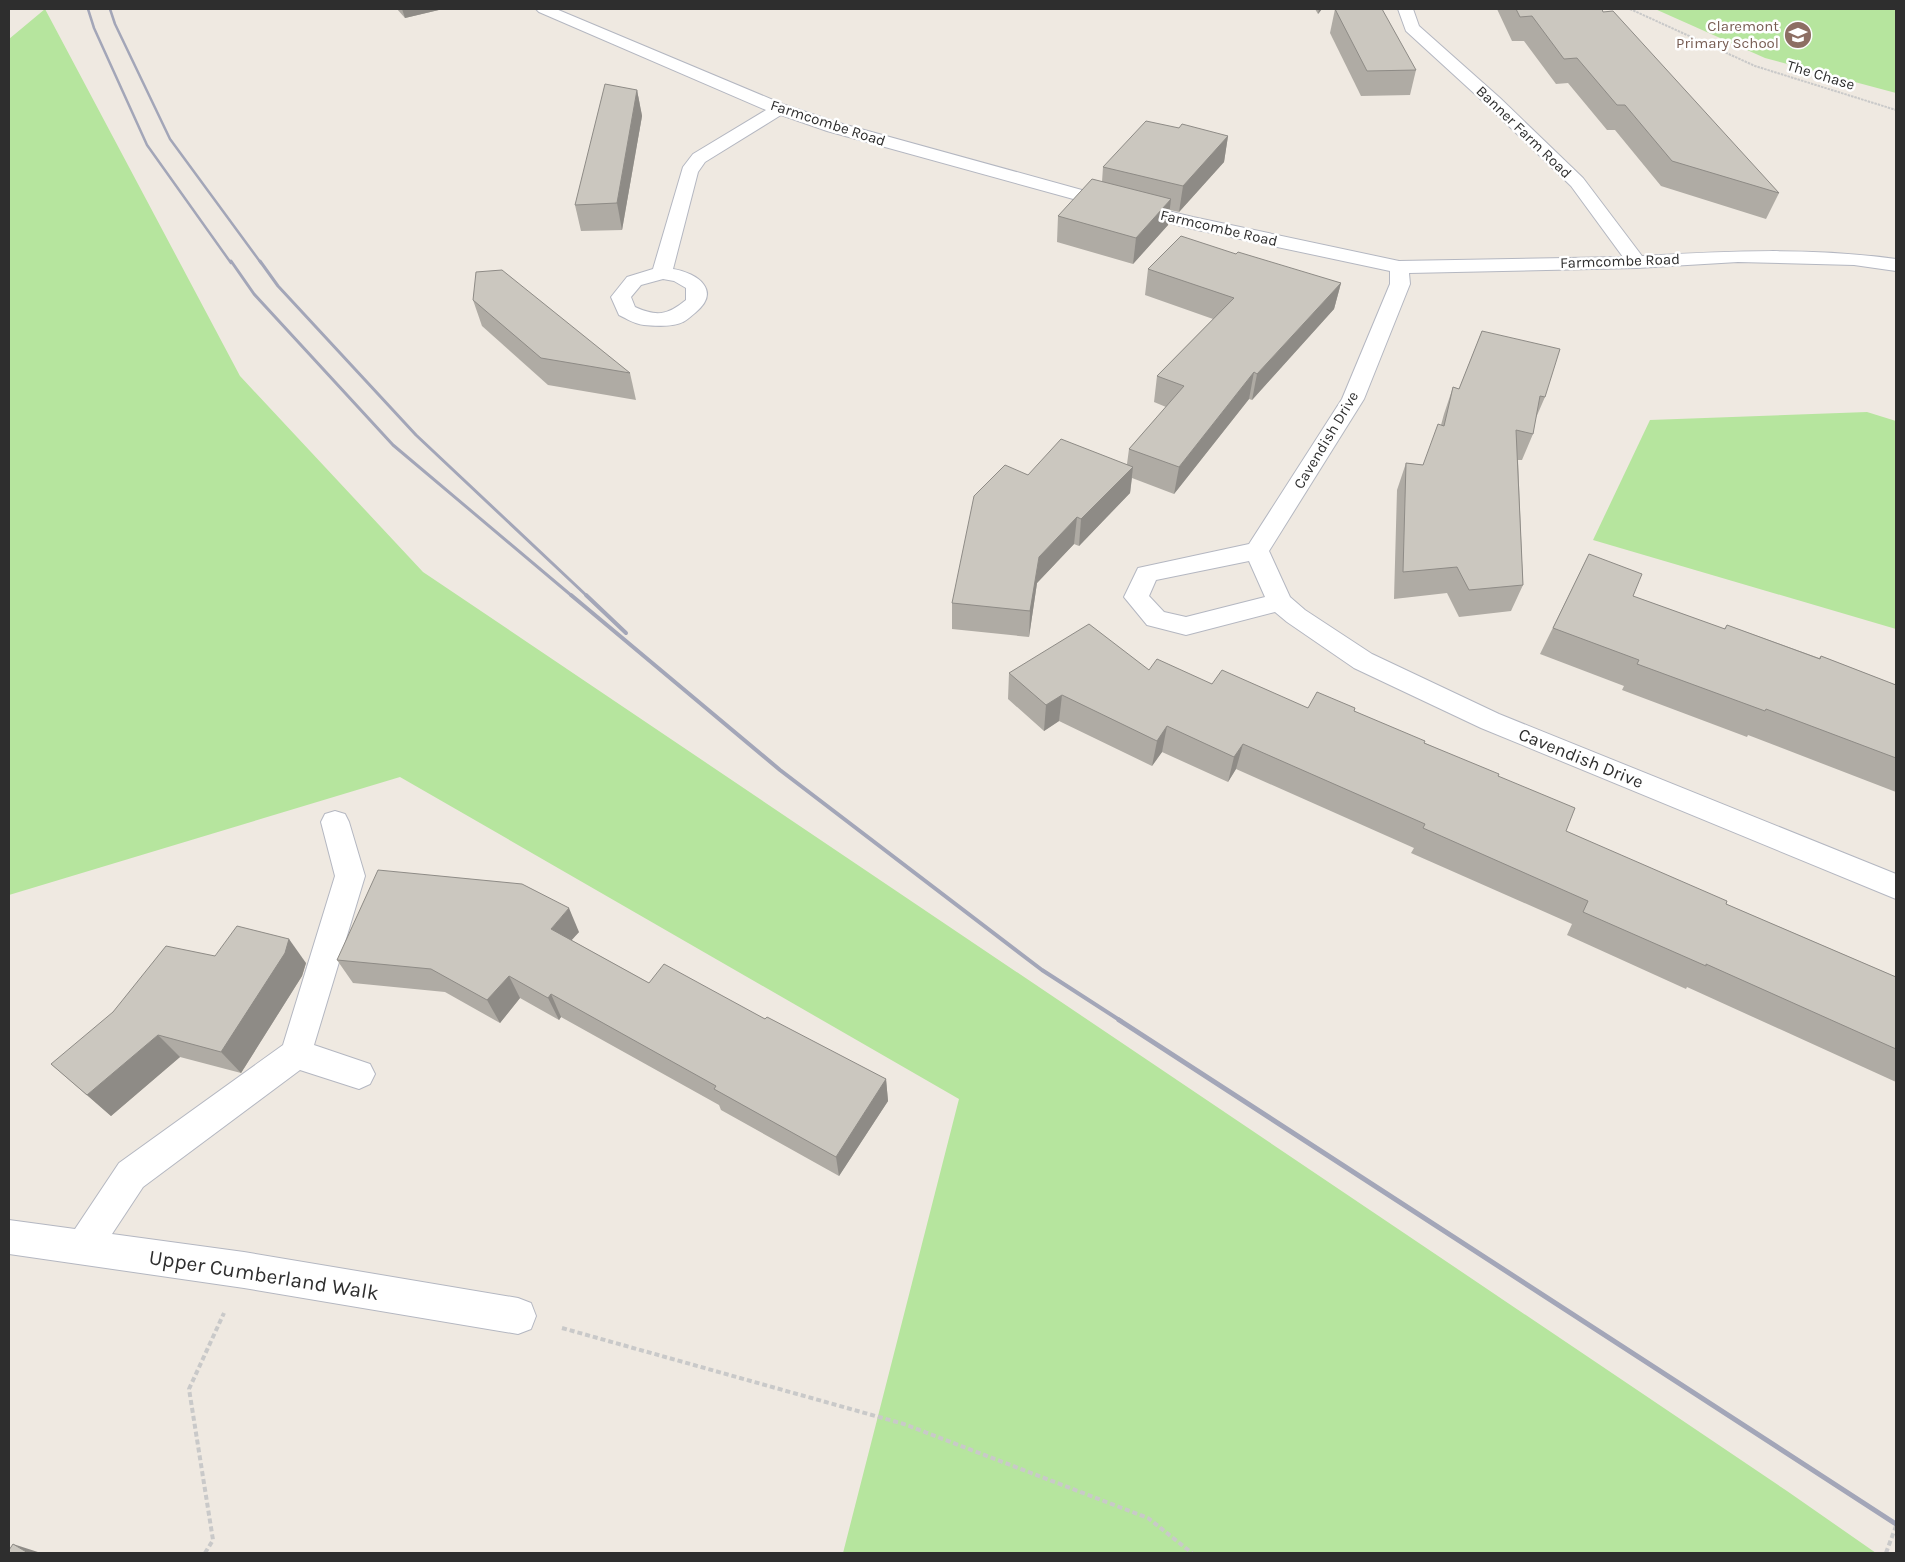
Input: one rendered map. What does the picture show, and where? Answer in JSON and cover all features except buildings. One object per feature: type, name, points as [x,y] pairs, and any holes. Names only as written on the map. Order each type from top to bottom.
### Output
[{"type":"street","name":"Farmcombe Road","points":[[544,9],[779,109],[833,127],[1084,196],[1193,223],[1399,267],[1637,262],[1738,256],[1854,259],[1896,265]]},
{"type":"street","name":"Banner Farm Road","points":[[1406,9],[1412,28],[1494,102],[1577,182],[1637,262]]},
{"type":"street","points":[[662,273],[688,171],[699,158],[779,109]]},
{"type":"street","name":"Cavendish Drive","points":[[1399,267],[1400,284],[1353,399],[1257,551],[1280,602],[1296,616],[1363,661],[1490,721],[1896,887]]},
{"type":"street","points":[[1257,551],[1147,574],[1136,597],[1156,619],[1186,626],[1280,602]]},
{"type":"street","points":[[83,1247],[131,1175],[296,1054],[350,876],[335,822]]},
{"type":"street","points":[[296,1054],[359,1074]]},
{"type":"street","name":"Upper Cumberland Walk","points":[[9,1236],[244,1270],[518,1316]]},
{"type":"path","name":"The Chase","points":[[1630,9],[1755,66],[1896,110]]},
{"type":"path","points":[[205,1553],[213,1540],[189,1389],[244,1270]]},
{"type":"path","points":[[518,1316],[904,1424],[1148,1518],[1192,1553]]},
{"type":"path","points":[[1886,1553],[1896,1526]]},
{"type":"green space","points":[[45,9],[240,376],[423,572],[1787,1491],[1876,1553],[843,1553],[959,1099],[400,777],[9,895],[9,39]]},
{"type":"green space","name":"Claremont Primary School","points":[[1655,9],[1896,9],[1896,93],[1765,58]]},
{"type":"green space","points":[[1867,412],[1896,421],[1896,629],[1593,540],[1650,420]]},
{"type":"railway","points":[[88,9],[94,28],[147,145],[231,263]]},
{"type":"railway","points":[[110,9],[115,24],[170,139],[261,263]]},
{"type":"railway","points":[[231,261],[254,294],[393,445],[572,596]]},
{"type":"railway","points":[[260,261],[278,286],[416,435],[587,596]]},
{"type":"railway","points":[[571,595],[780,770],[1042,970],[1121,1021]]},
{"type":"railway","points":[[586,595],[626,633]]},
{"type":"railway","points":[[1119,1020],[1896,1524]]},
{"type":"place","name":"Claremont Primary School","points":[[1798,35]]}]
